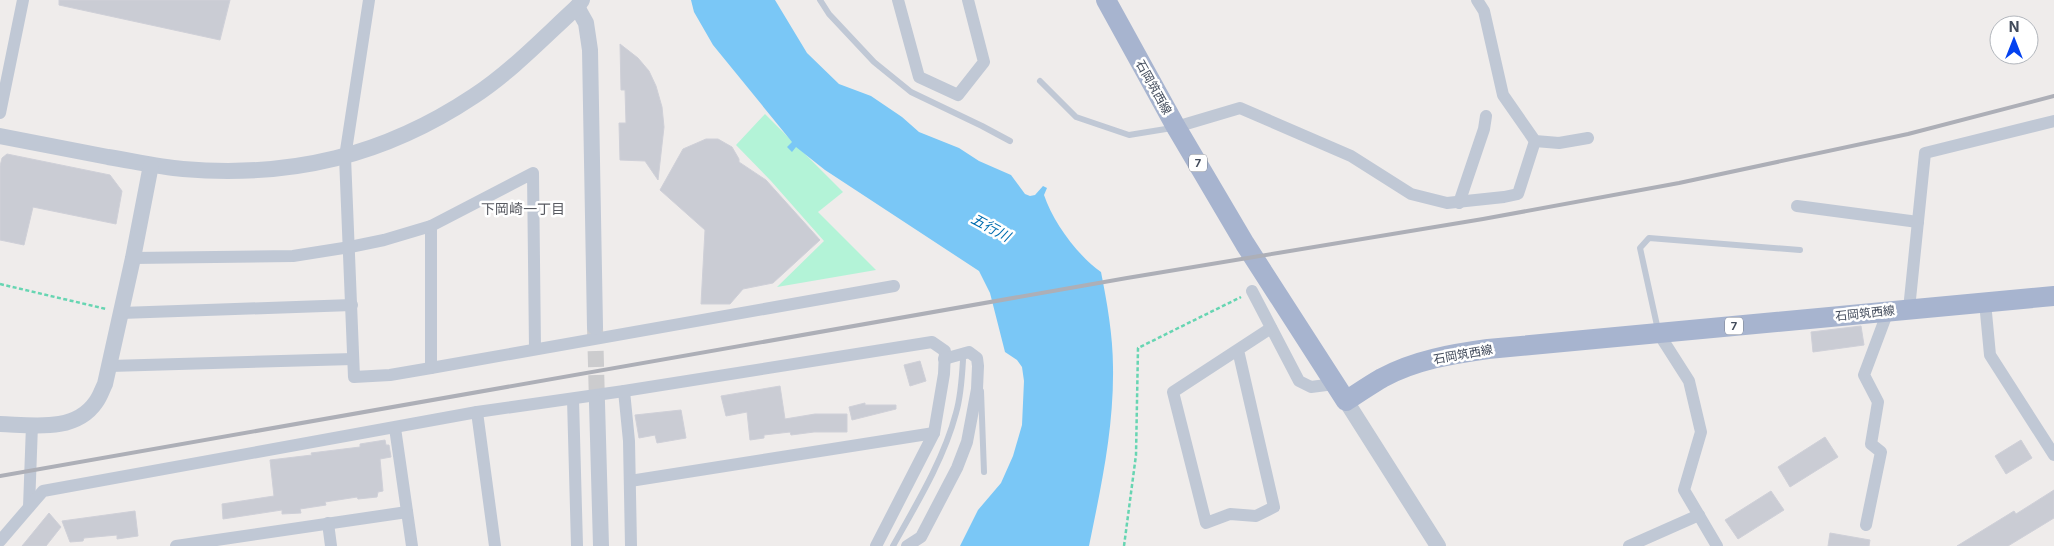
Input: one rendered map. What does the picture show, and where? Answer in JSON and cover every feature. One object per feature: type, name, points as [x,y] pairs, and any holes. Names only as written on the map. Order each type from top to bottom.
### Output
[{"type":"main road","name":"石岡筑西線","points":[[1106,0],[1176,127],[1245,244],[1346,401],[1383,378],[1415,364],[1447,355],[1488,349],[2054,296]]},
{"type":"street","points":[[0,112],[23,0]]},
{"type":"street","points":[[369,0],[345,157],[354,377],[390,375],[894,286]]},
{"type":"street","points":[[898,0],[919,76],[958,95],[984,62],[968,0]]},
{"type":"street","points":[[1478,0],[1484,11],[1503,95],[1535,141]]},
{"type":"street","points":[[0,136],[151,165],[182,169],[277,169],[345,157],[397,138],[475,95],[516,62],[580,3],[590,43],[595,328]]},
{"type":"street","points":[[1176,127],[1240,108],[1351,156],[1410,194],[1447,203],[1459,203],[1518,194],[1535,141]]},
{"type":"street","points":[[1459,203],[1484,129],[1486,116]]},
{"type":"street","points":[[1909,309],[1924,153],[2054,121]]},
{"type":"street","points":[[1535,141],[1559,143],[1588,138]]},
{"type":"street","points":[[0,424],[59,425],[74,420],[96,403],[105,384],[110,366],[116,311],[133,258],[151,165]]},
{"type":"street","points":[[133,258],[293,256],[384,240],[431,226],[533,173],[535,349]]},
{"type":"street","points":[[1797,206],[1918,222]]},
{"type":"street","points":[[431,226],[431,368]]},
{"type":"street","points":[[1252,292],[1299,381],[1311,387],[1334,384]]},
{"type":"street","points":[[1985,302],[1990,355],[2054,455]]},
{"type":"street","points":[[116,311],[352,304]]},
{"type":"street","points":[[1866,525],[1881,452],[1871,444],[1878,402],[1864,374],[1888,311]]},
{"type":"street","points":[[1238,350],[1274,507],[1256,516],[1230,514],[1206,523],[1172,392],[1271,328]]},
{"type":"street","points":[[1659,334],[1689,381],[1701,432],[1684,490],[1717,546]]},
{"type":"street","points":[[0,541],[43,490],[477,412],[573,399],[932,342],[945,351],[934,433],[876,546]]},
{"type":"street","points":[[907,546],[921,537],[957,468],[967,442],[978,372],[977,358],[970,352],[944,359]]},
{"type":"street","points":[[110,366],[353,359]]},
{"type":"street","points":[[624,391],[629,441],[631,546]]},
{"type":"street","points":[[573,399],[577,546]]},
{"type":"street","points":[[1346,401],[1438,546]]},
{"type":"street","points":[[597,403],[601,546]]},
{"type":"street","points":[[477,412],[495,546]]},
{"type":"street","points":[[29,507],[32,425]]},
{"type":"street","points":[[395,428],[412,546]]},
{"type":"street","points":[[630,482],[934,433]]},
{"type":"street","points":[[176,546],[407,512]]},
{"type":"street","points":[[1630,546],[1699,516]]},
{"type":"street","points":[[328,523],[331,546]]},
{"type":"lane","points":[[820,0],[830,14],[874,62],[911,92],[982,126],[1010,142]]},
{"type":"lane","points":[[1040,80],[1076,117],[1128,135],[1176,127]]},
{"type":"lane","points":[[1659,334],[1640,248],[1650,238],[1800,250]]},
{"type":"lane","points":[[893,546],[927,484],[956,415],[961,390],[963,360]]},
{"type":"lane","points":[[978,372],[982,398],[984,472]]},
{"type":"path","points":[[0,284],[116,311]]},
{"type":"path","points":[[1124,546],[1136,454],[1138,348],[1252,292]]},
{"type":"green space","points":[[765,114],[843,192],[818,212],[876,270],[777,287],[824,241],[736,145]]},
{"type":"water","name":"五行川","points":[[691,0],[775,0],[807,53],[839,84],[871,96],[902,117],[919,132],[959,148],[979,161],[1011,175],[1025,194],[1035,195],[1043,186],[1047,188],[1044,195],[1048,205],[1067,238],[1101,272],[1111,331],[1113,390],[1109,435],[1089,546],[960,546],[978,510],[1001,483],[1013,456],[1022,425],[1024,381],[1022,367],[1017,360],[1005,352],[990,293],[979,271],[825,170],[796,147],[792,152],[787,147],[792,142],[713,45],[694,12]]},
{"type":"building","points":[[59,0],[230,0],[220,40],[59,5]]},
{"type":"building","points":[[620,44],[638,58],[649,71],[662,107],[664,127],[658,180],[645,161],[620,160],[619,123],[626,123],[625,90],[621,90]]},
{"type":"building","points":[[706,139],[718,139],[732,147],[739,162],[766,180],[820,240],[773,283],[743,289],[730,304],[701,304],[705,230],[660,190],[683,149]]},
{"type":"building","points":[[7,154],[110,175],[122,191],[116,224],[33,207],[24,245],[0,240],[0,166],[2,158]]},
{"type":"building","points":[[1861,326],[1864,345],[1813,352],[1811,332]]},
{"type":"building","points":[[920,361],[926,381],[910,386],[904,365]]},
{"type":"building","points":[[780,386],[785,419],[815,414],[847,414],[847,432],[814,432],[791,435],[790,432],[764,435],[764,438],[750,440],[747,412],[726,416],[721,396]]},
{"type":"building","points":[[865,403],[865,405],[896,405],[896,409],[852,420],[849,407]]},
{"type":"building","points":[[681,410],[686,438],[657,443],[655,435],[639,438],[635,415]]},
{"type":"building","points":[[1825,437],[1838,457],[1790,487],[1778,467]]},
{"type":"building","points":[[385,440],[386,445],[389,445],[391,457],[380,459],[383,491],[378,492],[377,497],[358,499],[357,497],[325,502],[326,505],[300,509],[301,513],[282,514],[282,510],[223,519],[222,504],[274,496],[270,460],[360,447],[360,444]]},
{"type":"building","points":[[2021,440],[2032,458],[2006,474],[1995,456]]},
{"type":"building","points":[[2054,490],[2054,518],[2008,546],[1957,546],[2014,511],[2016,514]]},
{"type":"building","points":[[1771,491],[1784,510],[1738,539],[1725,520]]},
{"type":"building","points":[[135,511],[138,536],[117,539],[117,535],[84,538],[83,541],[70,542],[62,521]]},
{"type":"building","points":[[49,513],[61,527],[46,546],[22,546]]},
{"type":"building","points":[[1830,533],[1870,540],[1869,546],[1828,546]]},
{"type":"tunnel","points":[[595,327],[597,403]]},
{"type":"railway","points":[[0,476],[1127,278],[1483,219],[1679,183],[1908,134],[2054,96]]},
{"type":"district","name":"下岡崎一丁目","points":[[523,208]]}]
